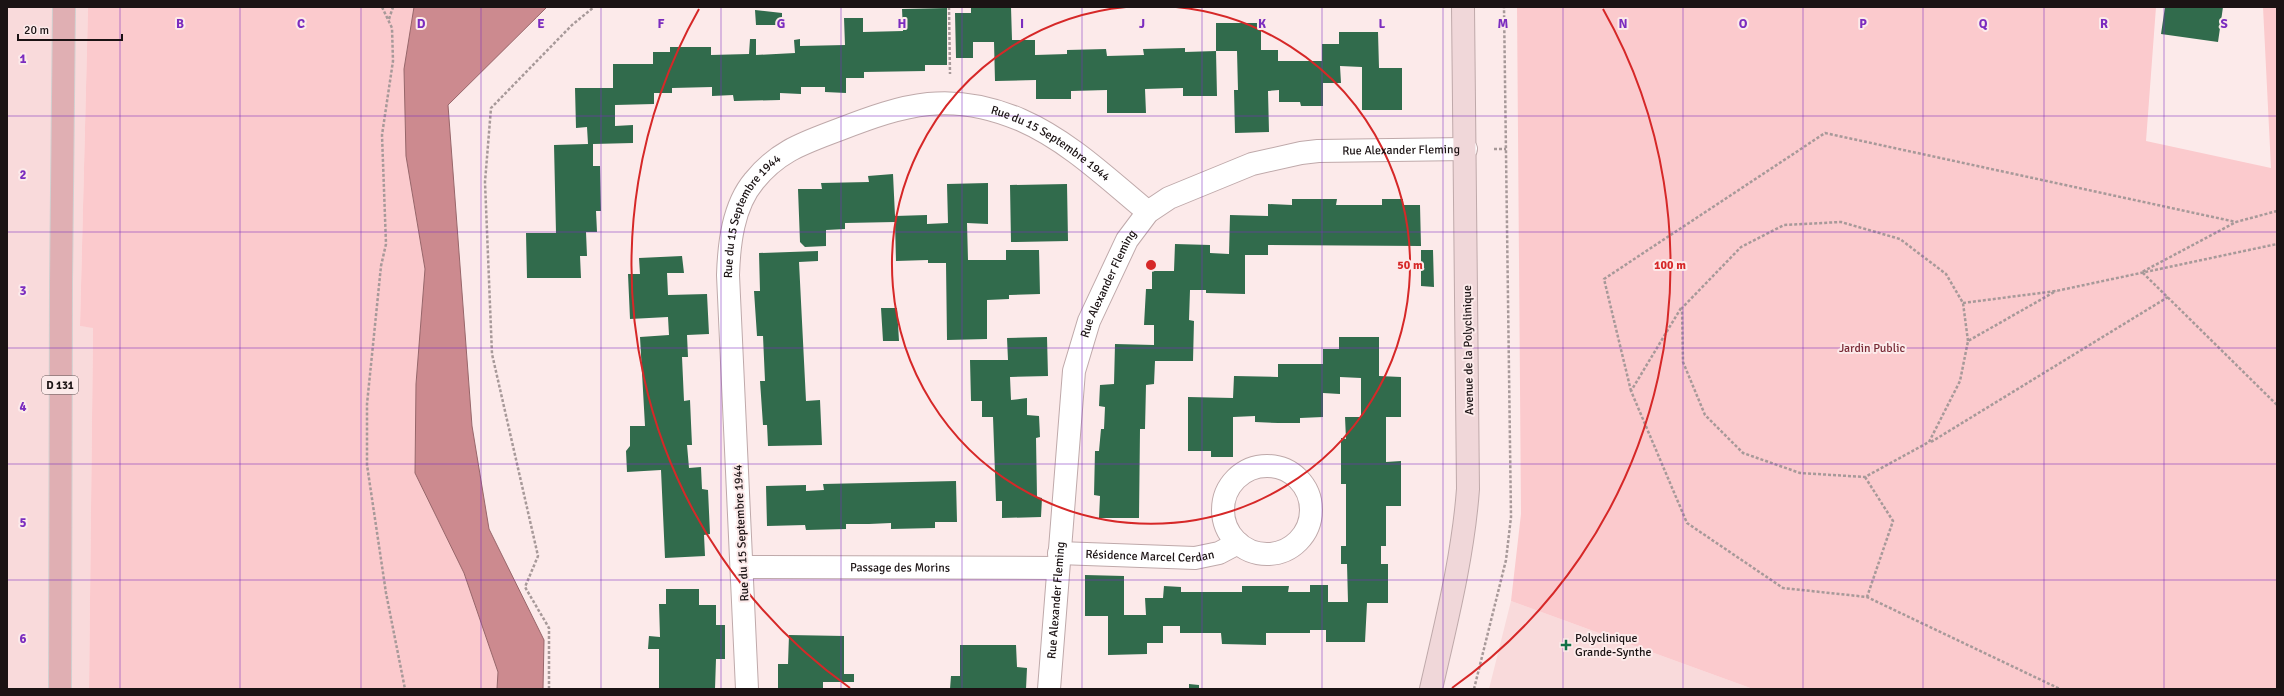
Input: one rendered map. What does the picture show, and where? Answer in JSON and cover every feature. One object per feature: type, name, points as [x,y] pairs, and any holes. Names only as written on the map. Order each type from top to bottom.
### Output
[{"type":"main road","name":"D 131","points":[[60,689],[60,290],[64,7]]},
{"type":"street","name":"Avenue de la Polyclinique","points":[[1432,689],[1457,575],[1464,532],[1468,489],[1466,149],[1463,7]]},
{"type":"street","name":"Rue du 15 Septembre 1944","points":[[747,689],[728,275],[730,240],[745,195],[753,182],[766,168],[792,148],[886,111],[918,104],[951,103],[989,110],[1035,127],[1083,158],[1148,212]]},
{"type":"street","name":"Rue Alexander Fleming","points":[[1049,689],[1072,386],[1078,352],[1089,321],[1127,240],[1148,212],[1182,191],[1252,164],[1284,156],[1318,151],[1466,149]]},
{"type":"street","points":[[1263,465],[1280,468],[1296,476],[1306,490],[1311,506],[1309,523],[1300,538],[1286,550],[1270,554],[1253,552],[1238,543],[1227,530],[1222,513],[1224,496],[1233,481],[1247,470],[1263,465]]},
{"type":"street","name":"Résidence Marcel Cerdan","points":[[1058,560],[1195,558],[1218,553],[1238,543]]},
{"type":"street","name":"Passage des Morins","points":[[742,568],[1058,560]]},
{"type":"path","points":[[382,7],[392,28],[393,61],[382,135],[386,244],[381,266],[368,397],[367,465],[386,593],[405,689]]},
{"type":"path","points":[[388,20],[393,7]]},
{"type":"path","points":[[549,689],[549,628],[525,587],[538,556],[492,354],[485,182],[491,108],[572,25],[594,7]]},
{"type":"path","points":[[949,7],[951,103]]},
{"type":"path","points":[[1474,689],[1506,560],[1511,517],[1504,7]]},
{"type":"path","points":[[2060,689],[1867,597],[1783,588],[1687,523],[1631,391],[1604,278],[1825,133],[2236,222]]},
{"type":"path","points":[[2142,272],[2236,222],[2277,210]]},
{"type":"path","points":[[1631,391],[1682,308],[1740,247],[1784,225],[1841,222],[1900,239],[1946,274],[1963,303],[1968,341],[1960,381],[1930,442]]},
{"type":"path","points":[[1963,303],[2056,291],[2277,244]]},
{"type":"path","points":[[2142,272],[2277,405]]},
{"type":"path","points":[[1968,341],[2056,291]]},
{"type":"path","points":[[1682,308],[1683,362],[1705,415],[1744,453],[1800,474],[1865,477],[1930,442],[2168,297]]},
{"type":"path","points":[[1865,477],[1893,521],[1867,597]]},
{"type":"shaded area","points":[[7,7],[88,7],[80,326],[93,327],[89,689],[7,689]]},
{"type":"shaded area","points":[[414,7],[547,7],[448,105],[472,426],[489,529],[544,640],[543,689],[497,689],[498,672],[464,573],[415,473],[416,384],[425,269],[406,156],[404,69]]},
{"type":"shaded area","name":"Polyclinique Grande-Synthe","points":[[1511,601],[1753,689],[1489,689]]},
{"type":"green space","points":[[88,7],[414,7],[404,69],[406,156],[425,269],[416,384],[415,473],[464,573],[498,672],[497,689],[89,689],[93,328],[80,326]]},
{"type":"green space","name":"Jardin Public","points":[[1517,7],[2156,7],[2146,141],[2271,168],[2263,7],[2277,7],[2277,689],[1753,689],[1511,601],[1521,514]]},
{"type":"building","points":[[971,7],[1011,7],[1012,40],[1035,40],[1035,55],[1067,54],[1067,50],[1106,49],[1107,56],[1144,55],[1143,49],[1185,48],[1185,52],[1216,51],[1217,96],[1183,96],[1183,88],[1145,89],[1146,113],[1107,113],[1107,90],[1071,91],[1071,99],[1036,99],[1036,80],[995,81],[994,42],[973,42],[973,58],[956,58],[955,13],[971,13]]},
{"type":"building","points":[[2165,7],[2223,7],[2218,42],[2161,34]]},
{"type":"building","points":[[947,8],[947,65],[925,65],[925,71],[864,72],[864,78],[846,78],[846,93],[825,92],[825,87],[801,87],[801,94],[780,93],[780,100],[734,101],[733,95],[712,96],[712,87],[672,88],[672,93],[654,93],[654,104],[615,105],[615,126],[633,125],[633,143],[593,144],[593,166],[600,166],[601,211],[596,211],[597,232],[586,232],[587,256],[580,256],[581,278],[527,278],[526,233],[556,233],[554,145],[588,144],[587,127],[576,128],[575,88],[613,88],[613,64],[653,64],[653,52],[670,52],[670,47],[711,47],[711,55],[749,54],[750,39],[756,39],[756,55],[795,53],[794,40],[800,39],[800,46],[845,45],[844,18],[863,18],[863,32],[903,31],[902,9]]},
{"type":"building","points":[[755,10],[782,13],[782,25],[756,25]]},
{"type":"building","points":[[1216,23],[1261,23],[1261,50],[1278,50],[1278,61],[1322,61],[1322,44],[1339,44],[1339,32],[1378,32],[1379,68],[1402,68],[1402,110],[1362,110],[1362,67],[1340,66],[1341,83],[1323,83],[1323,106],[1301,106],[1300,102],[1279,102],[1279,90],[1268,91],[1269,132],[1235,133],[1234,90],[1238,90],[1237,51],[1216,51]]},
{"type":"building","points":[[893,174],[895,216],[927,215],[927,224],[948,223],[947,184],[988,183],[988,224],[967,223],[968,260],[1006,260],[1006,250],[1039,250],[1040,294],[1009,295],[1009,299],[987,300],[987,339],[947,340],[946,263],[928,263],[928,260],[896,261],[895,222],[845,223],[845,229],[826,230],[826,246],[805,247],[800,242],[798,189],[822,189],[821,183],[869,182],[868,176]]},
{"type":"building","points":[[1067,184],[1068,241],[1011,242],[1010,185]]},
{"type":"building","points":[[1292,199],[1337,199],[1336,205],[1382,205],[1382,199],[1403,199],[1403,205],[1420,205],[1421,246],[1268,245],[1268,255],[1245,255],[1245,294],[1206,293],[1206,290],[1190,290],[1189,320],[1194,321],[1193,361],[1155,361],[1154,384],[1146,385],[1145,429],[1140,429],[1139,518],[1099,518],[1100,496],[1094,495],[1095,451],[1099,451],[1101,429],[1104,429],[1105,407],[1099,406],[1100,385],[1114,384],[1115,344],[1154,345],[1154,325],[1144,325],[1146,289],[1152,289],[1152,271],[1174,271],[1175,244],[1210,245],[1210,253],[1229,254],[1230,215],[1268,216],[1268,204],[1292,205]]},
{"type":"building","points":[[1421,250],[1433,250],[1434,287],[1421,286]]},
{"type":"building","points":[[818,251],[818,261],[799,262],[806,401],[820,400],[822,445],[768,446],[767,425],[763,425],[760,381],[765,381],[763,336],[757,336],[754,291],[760,291],[759,253]]},
{"type":"building","points":[[682,256],[684,273],[667,273],[668,295],[707,294],[709,334],[687,335],[688,357],[682,357],[684,401],[690,400],[692,445],[687,445],[689,468],[701,467],[702,489],[708,490],[710,534],[704,535],[705,556],[665,558],[661,470],[627,472],[626,451],[630,446],[630,426],[645,426],[640,337],[669,335],[668,317],[630,319],[628,274],[640,274],[639,258]]},
{"type":"building","points":[[881,308],[897,308],[899,341],[883,341]]},
{"type":"building","points":[[1047,337],[1048,376],[1010,377],[1011,400],[1027,398],[1027,415],[1039,416],[1040,437],[1036,438],[1037,497],[1042,498],[1041,517],[1002,518],[1002,501],[996,501],[993,417],[982,417],[982,401],[971,401],[970,360],[1008,360],[1007,338]]},
{"type":"building","points":[[1339,337],[1379,337],[1379,376],[1401,377],[1401,417],[1386,417],[1386,462],[1401,461],[1401,506],[1386,506],[1386,546],[1381,546],[1381,564],[1388,564],[1388,603],[1367,603],[1365,642],[1326,642],[1326,630],[1310,630],[1310,633],[1266,633],[1266,645],[1222,644],[1221,633],[1180,633],[1180,626],[1163,626],[1163,643],[1147,643],[1147,654],[1108,655],[1108,616],[1085,616],[1085,575],[1124,576],[1124,615],[1146,615],[1145,598],[1163,598],[1164,586],[1181,587],[1181,592],[1242,592],[1242,586],[1289,586],[1288,592],[1310,592],[1310,585],[1328,585],[1328,602],[1348,602],[1347,564],[1341,564],[1341,546],[1346,546],[1346,484],[1341,484],[1341,438],[1346,439],[1345,417],[1361,417],[1361,378],[1340,377],[1340,394],[1323,393],[1323,417],[1300,418],[1300,423],[1278,423],[1255,422],[1255,416],[1233,417],[1233,457],[1211,457],[1211,451],[1188,451],[1188,397],[1233,398],[1234,376],[1278,377],[1278,364],[1323,364],[1323,349],[1339,349]]},
{"type":"building","points":[[956,481],[957,522],[935,522],[935,528],[891,529],[891,523],[846,524],[846,529],[806,530],[805,525],[767,526],[766,486],[806,485],[806,491],[824,490],[823,484]]},
{"type":"building","points":[[666,589],[699,589],[699,605],[716,605],[716,625],[725,625],[725,659],[716,659],[715,689],[659,689],[659,649],[648,649],[649,636],[660,637],[659,604],[666,604]]},
{"type":"building","points":[[789,635],[844,636],[844,674],[854,674],[854,682],[823,682],[823,689],[778,689],[778,664],[788,664]]},
{"type":"building","points":[[960,645],[1016,645],[1017,667],[1027,668],[1026,689],[950,689],[951,676],[960,676]]},
{"type":"building","points":[[1189,684],[1199,685],[1199,689],[1189,689]]},
{"type":"place","name":"Polyclinique Grande-Synthe","points":[[1566,645]]}]
